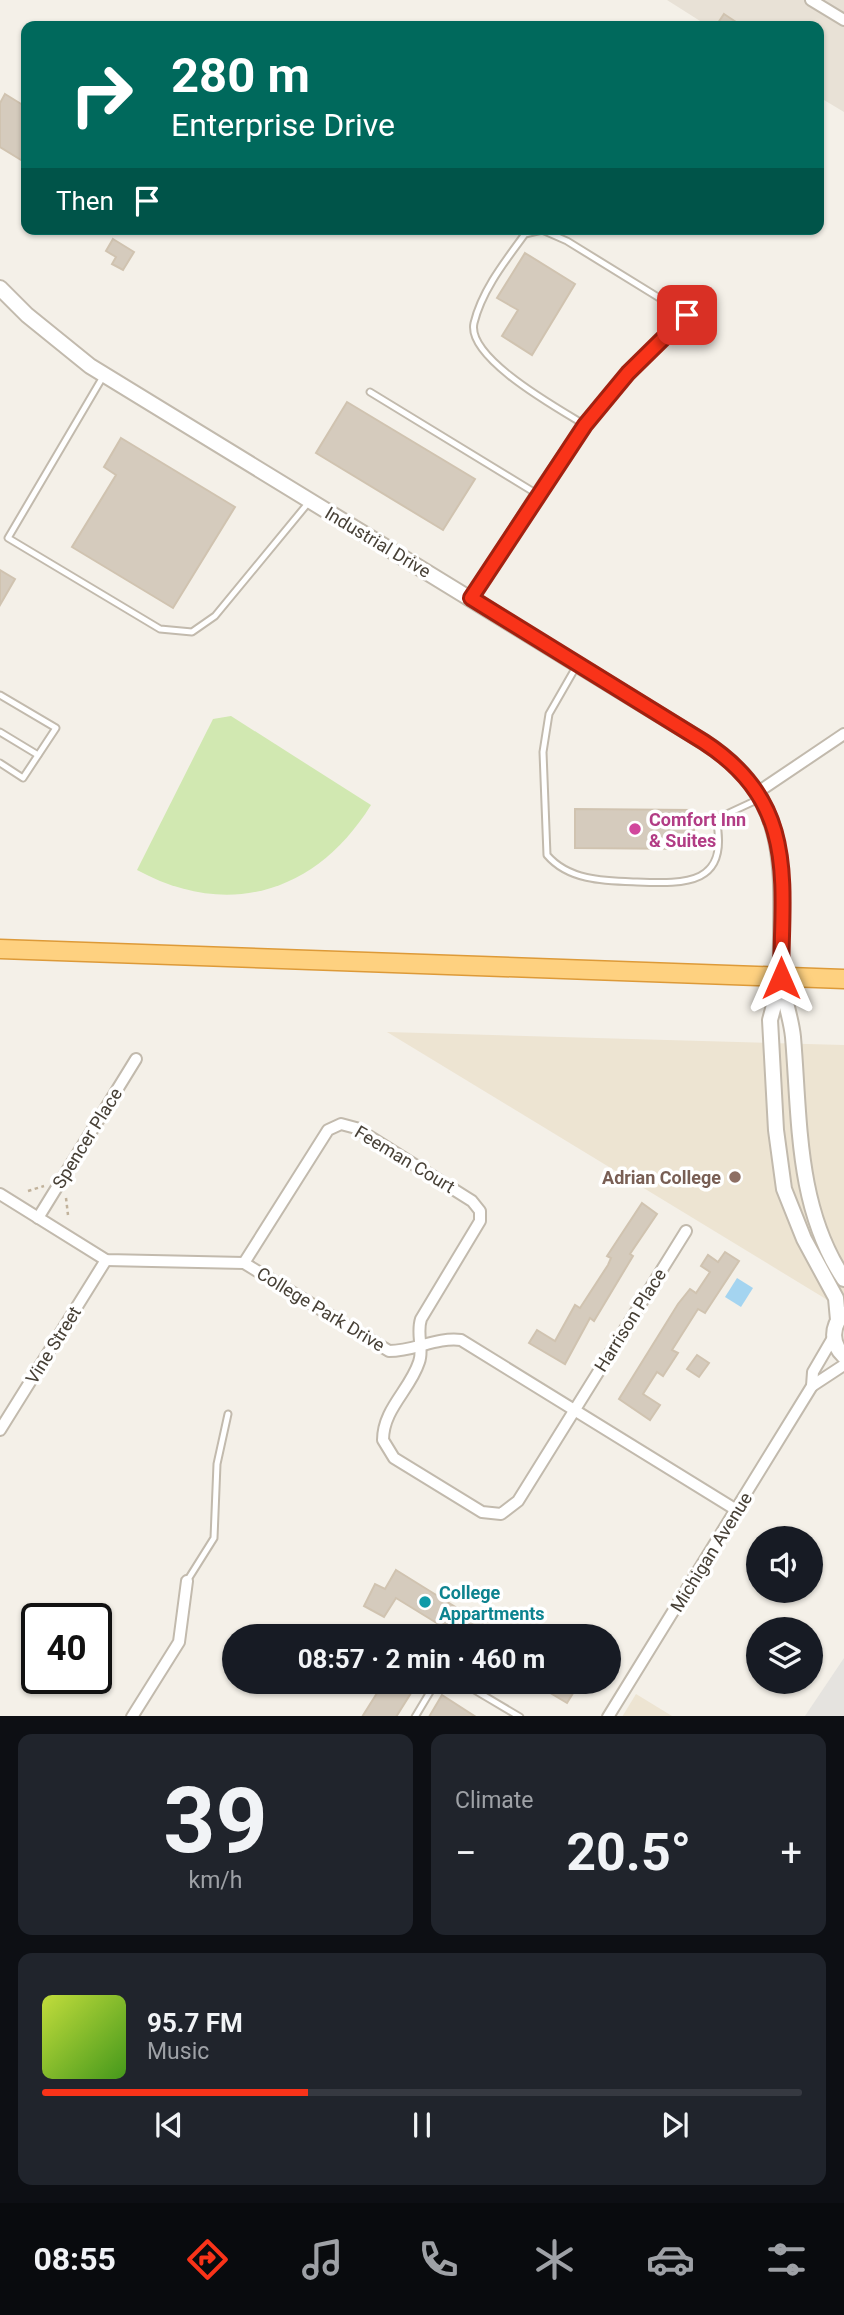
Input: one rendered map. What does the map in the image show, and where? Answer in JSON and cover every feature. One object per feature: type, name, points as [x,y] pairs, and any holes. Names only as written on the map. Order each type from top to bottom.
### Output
[{"type":"highway","points":[[0,949],[844,979]]},
{"type":"street","points":[[811,0],[844,20]]},
{"type":"street","name":"Industrial Drive","points":[[0,288],[27,315],[104,375],[728,758],[768,810],[781,856],[781,978]]},
{"type":"street","points":[[471,598],[585,425],[628,373],[699,303]]},
{"type":"street","points":[[759,795],[844,734]]},
{"type":"street","points":[[781,978],[793,1033],[804,1176],[822,1239],[844,1279]]},
{"type":"street","points":[[781,978],[770,1020],[776,1130],[784,1189],[804,1238],[836,1298],[841,1317],[834,1336],[844,1356]]},
{"type":"street","name":"Spencer Place","points":[[38,1218],[136,1059]]},
{"type":"street","name":"Feeman Court","points":[[244,1262],[328,1130],[341,1124],[356,1129],[460,1192],[480,1211],[474,1233],[421,1319],[417,1332],[419,1347]]},
{"type":"street","points":[[0,1194],[106,1260]]},
{"type":"street","name":"Harrison Place","points":[[419,1347],[421,1358],[417,1368],[386,1418],[383,1440],[386,1451],[482,1512],[501,1514],[518,1501],[686,1231]]},
{"type":"street","name":"College Park Drive","points":[[106,1260],[244,1262],[389,1351],[419,1347],[438,1340],[461,1340],[738,1511]]},
{"type":"street","name":"Vine Street","points":[[0,1430],[106,1260]]},
{"type":"street","name":"Michigan Avenue","points":[[812,1386],[813,1372],[834,1336]]},
{"type":"street","name":"Michigan Avenue","points":[[609,1716],[738,1511],[812,1386],[844,1365]]},
{"type":"street","points":[[133,1716],[179,1642],[187,1581]]},
{"type":"lane","points":[[524,235],[495,276],[474,324],[478,344],[525,388],[585,425]]},
{"type":"lane","points":[[553,235],[687,315]]},
{"type":"lane","points":[[104,375],[8,538],[57,570],[160,629],[192,632],[215,616],[310,501]]},
{"type":"lane","points":[[370,392],[537,495]]},
{"type":"lane","points":[[578,665],[549,715],[543,752],[547,855],[559,866],[596,881],[682,884],[696,880],[717,856],[719,837],[716,819],[759,795]]},
{"type":"lane","points":[[0,695],[56,728],[23,778],[0,764]]},
{"type":"lane","points":[[0,732],[38,755]]},
{"type":"lane","points":[[187,1581],[214,1538],[217,1464],[228,1414]]},
{"type":"lane","points":[[416,1716],[429,1694]]},
{"type":"lane","points":[[481,1694],[518,1716]]},
{"type":"path","points":[[28,1191],[44,1186]]},
{"type":"path","points":[[66,1198],[68,1215]]},
{"type":"shaded area","points":[[667,0],[844,0],[844,112],[824,100],[824,21],[700,21]]},
{"type":"shaded area","name":"Adrian College","points":[[387,1032],[844,1045],[844,1310]]},
{"type":"shaded area","points":[[844,1658],[844,1716],[805,1716],[820,1694],[823,1694],[823,1689]]},
{"type":"shaded area","points":[[636,1694],[672,1716],[623,1716]]},
{"type":"green space","points":[[231,716],[371,805],[349,835],[325,859],[297,877],[268,889],[237,894],[205,893],[171,885],[137,870],[213,719]]},
{"type":"water","points":[[737,1278],[753,1288],[741,1307],[725,1297]]},
{"type":"building","points":[[724,14],[734,21],[719,21]]},
{"type":"building","points":[[5,94],[21,104],[21,160],[0,147],[0,103]]},
{"type":"building","points":[[113,239],[134,252],[123,270],[112,264],[116,257],[106,251]]},
{"type":"building","points":[[525,253],[575,284],[532,355],[502,336],[518,310],[497,298]]},
{"type":"building","points":[[347,402],[475,479],[443,530],[316,453]]},
{"type":"building","points":[[121,438],[235,507],[173,608],[72,547],[116,475],[104,467]]},
{"type":"building","points":[[0,570],[15,579],[0,605]]},
{"type":"building","name":"Comfort Inn & Suites","points":[[575,809],[694,810],[694,849],[575,848]]},
{"type":"building","points":[[642,1203],[657,1214],[630,1254],[633,1256],[594,1321],[590,1318],[565,1364],[529,1343],[537,1330],[555,1341],[575,1305],[580,1308],[608,1265],[611,1258],[607,1256]]},
{"type":"building","points":[[725,1252],[739,1261],[705,1313],[698,1309],[672,1350],[678,1353],[663,1376],[657,1372],[643,1394],[660,1405],[650,1420],[619,1399],[678,1304],[690,1289],[696,1293],[710,1272],[701,1266],[708,1255],[718,1262]]},
{"type":"building","points":[[697,1355],[709,1363],[699,1377],[687,1369]]},
{"type":"building","name":"College Appartments","points":[[396,1570],[483,1624],[438,1624],[396,1598],[384,1617],[364,1606],[375,1584],[385,1589]]},
{"type":"building","points":[[376,1694],[410,1694],[397,1716],[363,1716]]},
{"type":"building","points":[[552,1694],[573,1694],[567,1703]]},
{"type":"building","points":[[442,1695],[474,1716],[430,1716]]},
{"type":"place","name":"Comfort Inn & Suites","points":[[635,829]]},
{"type":"place","name":"Adrian College","points":[[735,1177]]},
{"type":"place","name":"College Appartments","points":[[425,1602]]},
{"type":"route","points":[[687,315],[628,373],[597,409],[537,495],[471,598],[704,742],[728,758],[745,774],[768,810],[781,856],[781,978]]}]
